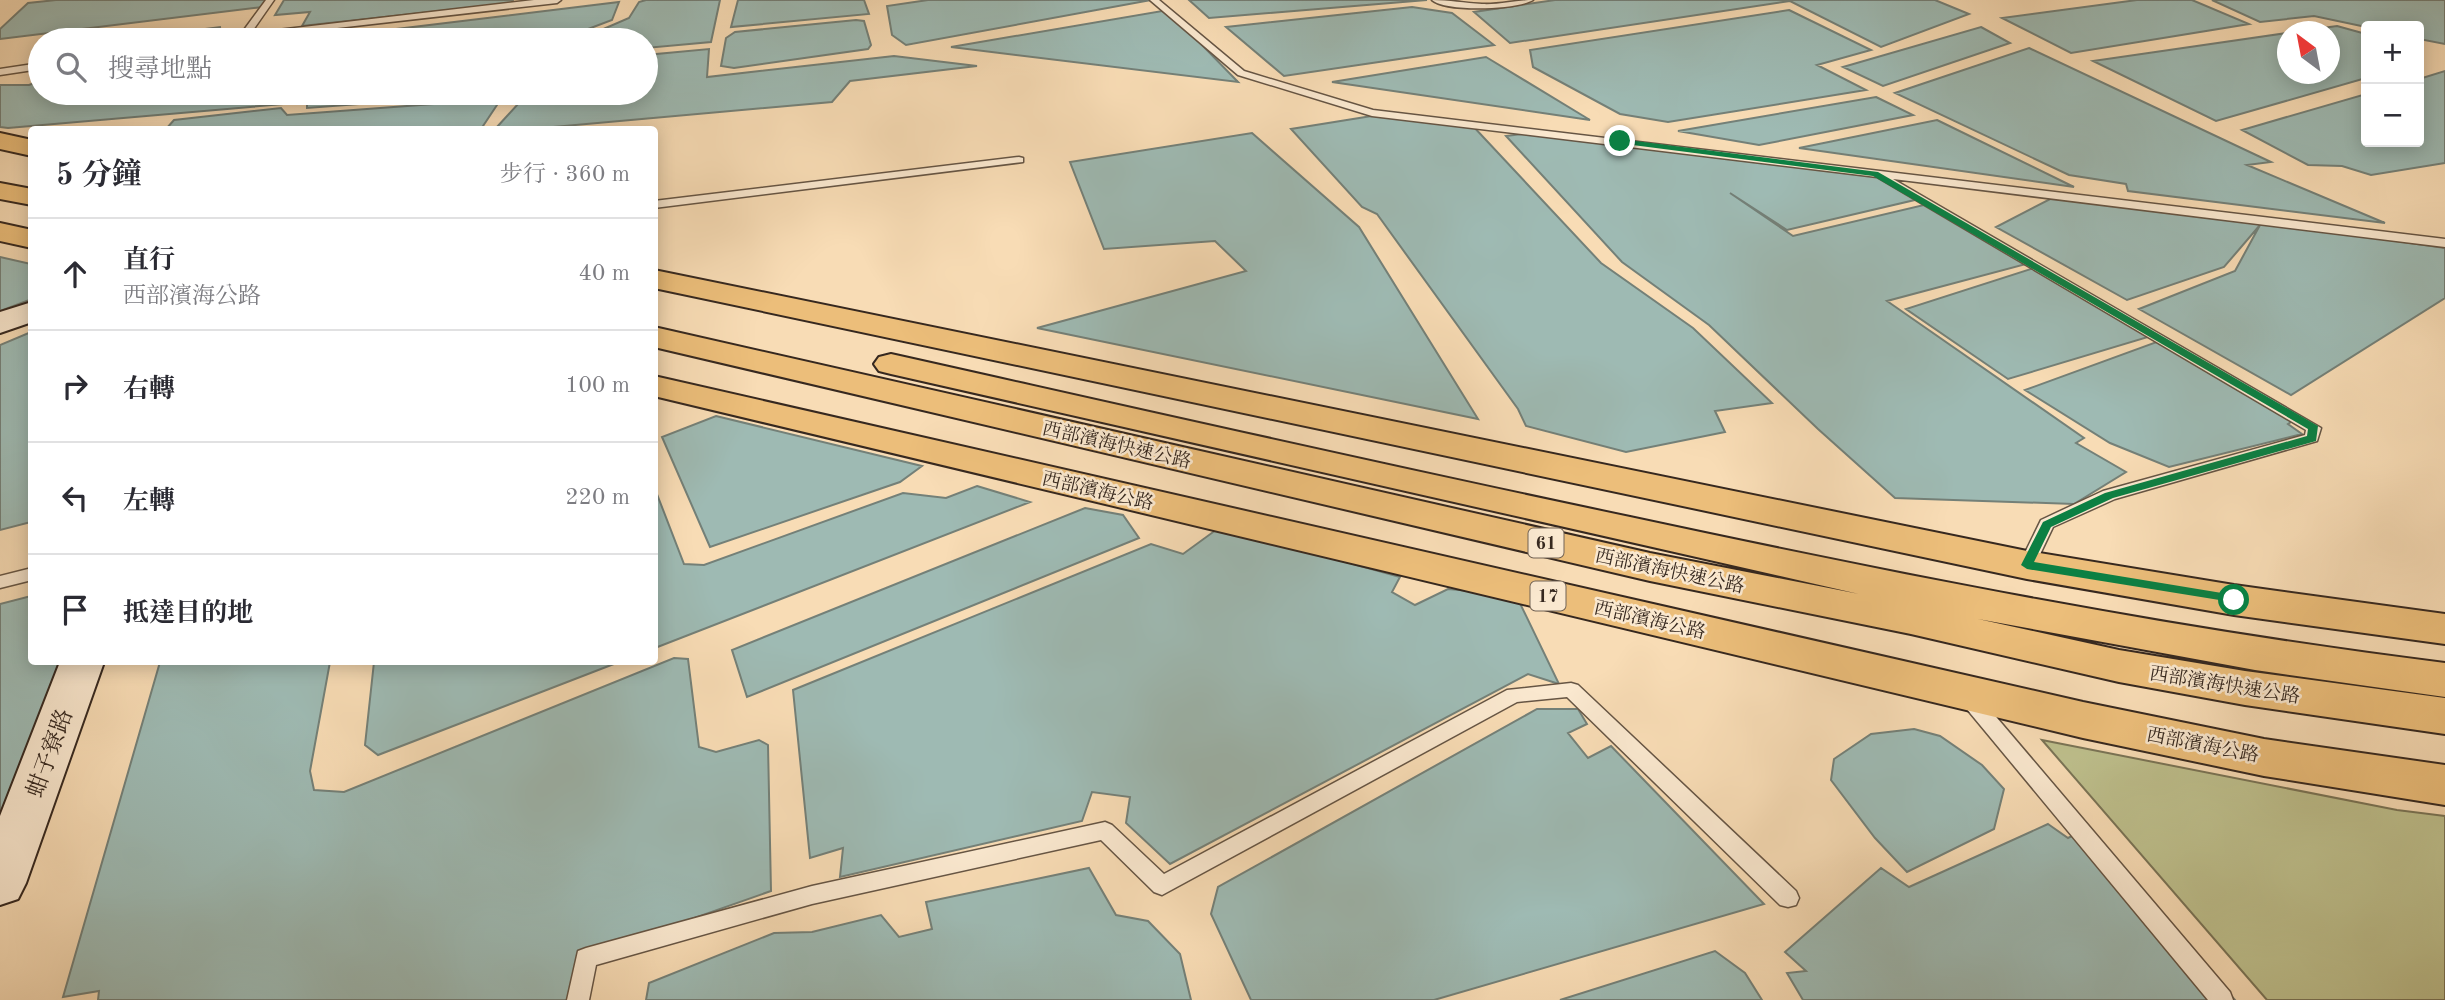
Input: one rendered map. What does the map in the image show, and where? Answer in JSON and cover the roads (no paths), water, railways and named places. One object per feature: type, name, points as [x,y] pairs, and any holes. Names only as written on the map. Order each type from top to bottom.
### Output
[{"type":"main road","points":[[0,142],[28,147]]},
{"type":"main road","points":[[0,170],[28,176]]},
{"type":"main road","points":[[0,191],[28,196]]},
{"type":"main road","points":[[0,232],[28,238]]},
{"type":"main road","points":[[658,279],[2027,565],[2234,600],[2445,629]]},
{"type":"main road","name":"西部濱海快速公路","points":[[658,312],[1901,589],[2218,649],[2445,680]]},
{"type":"main road","name":"西部濱海快速公路","points":[[658,338],[1650,567],[1911,619],[2119,666],[2245,688],[2445,716]]},
{"type":"main road","name":"西部濱海公路","points":[[658,387],[1964,693],[2172,739],[2400,780],[2445,785]]},
{"type":"street","points":[[0,323],[28,312]]},
{"type":"street","name":"蚶子寮路","points":[[0,883],[81,665]]},
{"type":"lane","points":[[250,28],[270,0]]},
{"type":"lane","points":[[314,28],[557,0]]},
{"type":"lane","points":[[1154,0],[1241,73],[1372,113],[2445,243]]},
{"type":"lane","points":[[1436,0],[1445,5],[1462,3],[1483,7],[1529,0]]},
{"type":"lane","points":[[0,72],[28,68]]},
{"type":"lane","points":[[658,205],[1018,160]]},
{"type":"lane","points":[[1875,173],[2314,428],[2312,438],[2109,495],[2047,524],[2027,565]]},
{"type":"lane","points":[[0,582],[28,575]]},
{"type":"lane","points":[[578,1000],[586,958],[812,895],[1105,831],[1162,886],[1514,695],[1571,690],[1788,898]]},
{"type":"lane","points":[[1964,693],[2222,1000]]},
{"type":"water","points":[[56,0],[267,0],[263,7],[90,28],[28,28],[28,36],[0,39],[0,29],[28,3]]},
{"type":"water","points":[[284,0],[513,0],[512,3],[302,26],[310,12],[275,15]]},
{"type":"water","points":[[720,0],[711,42],[658,47],[658,28],[606,28],[629,18],[639,2]]},
{"type":"water","points":[[738,0],[864,0],[869,14],[731,27]]},
{"type":"water","points":[[928,0],[1151,0],[906,45],[892,35],[887,6]]},
{"type":"water","points":[[1189,0],[1427,0],[1209,18]]},
{"type":"water","points":[[1555,0],[1935,0],[1969,14],[1881,47],[1790,1],[1510,43],[1474,12]]},
{"type":"water","points":[[2137,0],[2192,0],[2249,24],[2071,53],[2002,18]]},
{"type":"water","points":[[2212,0],[2445,0],[2445,44],[2424,40],[2424,21],[2361,21],[2361,26],[2314,16],[2260,22]]},
{"type":"water","points":[[619,2],[612,20],[591,28],[404,28]]},
{"type":"water","points":[[1412,7],[1452,13],[1494,45],[1284,76],[1226,27]]},
{"type":"water","points":[[1168,10],[1238,82],[951,47]]},
{"type":"water","points":[[1789,10],[1871,50],[1817,65],[1866,90],[1668,122],[1620,114],[1533,67],[1530,50]]},
{"type":"water","points":[[864,21],[871,45],[868,49],[734,68],[721,66],[726,38],[735,32]]},
{"type":"water","points":[[1981,27],[2010,43],[1883,86],[1843,67]]},
{"type":"water","points":[[2340,27],[2361,33],[2361,79],[2216,121],[2093,61],[2277,34],[2277,84],[2340,84]]},
{"type":"water","points":[[2029,48],[2271,162],[2247,165],[2385,223],[2128,191],[2126,184],[2069,175],[1895,93]]},
{"type":"water","points":[[709,49],[707,77],[894,56],[977,66],[850,81],[832,102],[564,126],[498,126],[517,105],[658,105],[658,54]]},
{"type":"water","points":[[1486,57],[1590,120],[1332,82]]},
{"type":"water","points":[[2445,71],[2445,163],[2371,175],[2342,166],[2308,165],[2242,130],[2361,95],[2361,147],[2424,147],[2424,77]]},
{"type":"water","points":[[0,85],[28,85],[28,105],[272,105],[8,128],[0,127]]},
{"type":"water","points":[[1876,97],[1913,115],[1759,145],[1678,131]]},
{"type":"water","points":[[307,105],[347,105],[307,108]]},
{"type":"water","points":[[421,105],[497,105],[483,126],[169,126],[174,120],[281,108],[287,115]]},
{"type":"water","points":[[1384,114],[1471,124],[1601,263],[1693,328],[1772,403],[1715,411],[1725,432],[1626,452],[1526,426],[1518,409],[1377,214],[1362,207],[1291,129]]},
{"type":"water","points":[[1937,120],[2074,187],[1799,148]]},
{"type":"water","points":[[1538,132],[1875,173],[1919,199],[1787,230],[1730,193],[1793,236],[1928,204],[2030,263],[1887,301],[2084,438],[2076,443],[2126,472],[2074,504],[1895,498],[1709,325],[1622,262],[1506,136]]},
{"type":"water","points":[[1252,133],[1359,227],[1478,419],[1037,328],[1246,271],[1215,241],[1104,249],[1070,162]]},
{"type":"water","points":[[2056,196],[2445,248],[2445,298],[2291,395],[2139,309],[2235,271],[2260,225],[2224,267],[2127,300],[1996,227]]},
{"type":"water","points":[[0,257],[28,263],[28,300],[0,311]]},
{"type":"water","points":[[2037,267],[2148,337],[2008,379],[1906,309]]},
{"type":"water","points":[[28,333],[28,523],[0,530],[0,345]]},
{"type":"water","points":[[2162,340],[2294,420],[2288,424],[2302,434],[2169,467],[2110,443],[2025,390]]},
{"type":"water","points":[[716,416],[922,466],[900,482],[710,547],[662,437]]},
{"type":"water","points":[[977,486],[1030,502],[658,647],[658,497],[684,564],[704,565],[903,493],[946,498]]},
{"type":"water","points":[[1085,508],[1123,515],[1139,538],[747,697],[732,650]]},
{"type":"water","points":[[1220,527],[1400,577],[1392,592],[1415,605],[1448,589],[1516,595],[1559,684],[1528,674],[1170,864],[1126,823],[1130,797],[1092,792],[1082,821],[840,877],[843,848],[810,858],[793,690],[1151,544],[1183,554]]},
{"type":"water","points":[[28,597],[28,665],[65,665],[0,823],[0,604]]},
{"type":"water","points":[[674,658],[688,659],[699,747],[716,752],[759,740],[768,745],[771,891],[609,948],[593,951],[582,1000],[98,1000],[99,991],[63,997],[159,665],[329,665],[310,771],[314,790],[344,792]]},
{"type":"water","points":[[374,665],[611,665],[378,755],[365,745]]},
{"type":"water","points":[[1537,709],[1578,709],[1587,724],[1568,733],[1588,758],[1611,746],[1764,904],[1434,1000],[1251,1000],[1211,914],[1218,887]]},
{"type":"water","points":[[1914,729],[1940,736],[1982,765],[2004,789],[1994,829],[1907,872],[1875,838],[1831,780],[1834,759],[1871,734]]},
{"type":"water","points":[[2048,824],[2068,838],[2084,830],[2235,1000],[1803,1000],[1787,973],[1806,971],[1785,952],[1881,868],[1909,887]]},
{"type":"water","points":[[1089,868],[1116,915],[1148,921],[1180,954],[1191,1000],[646,1000],[649,983],[774,933],[812,932],[881,915],[899,937],[932,929],[926,902]]},
{"type":"water","points":[[1715,951],[1745,973],[1762,1000],[1560,1000]]}]
